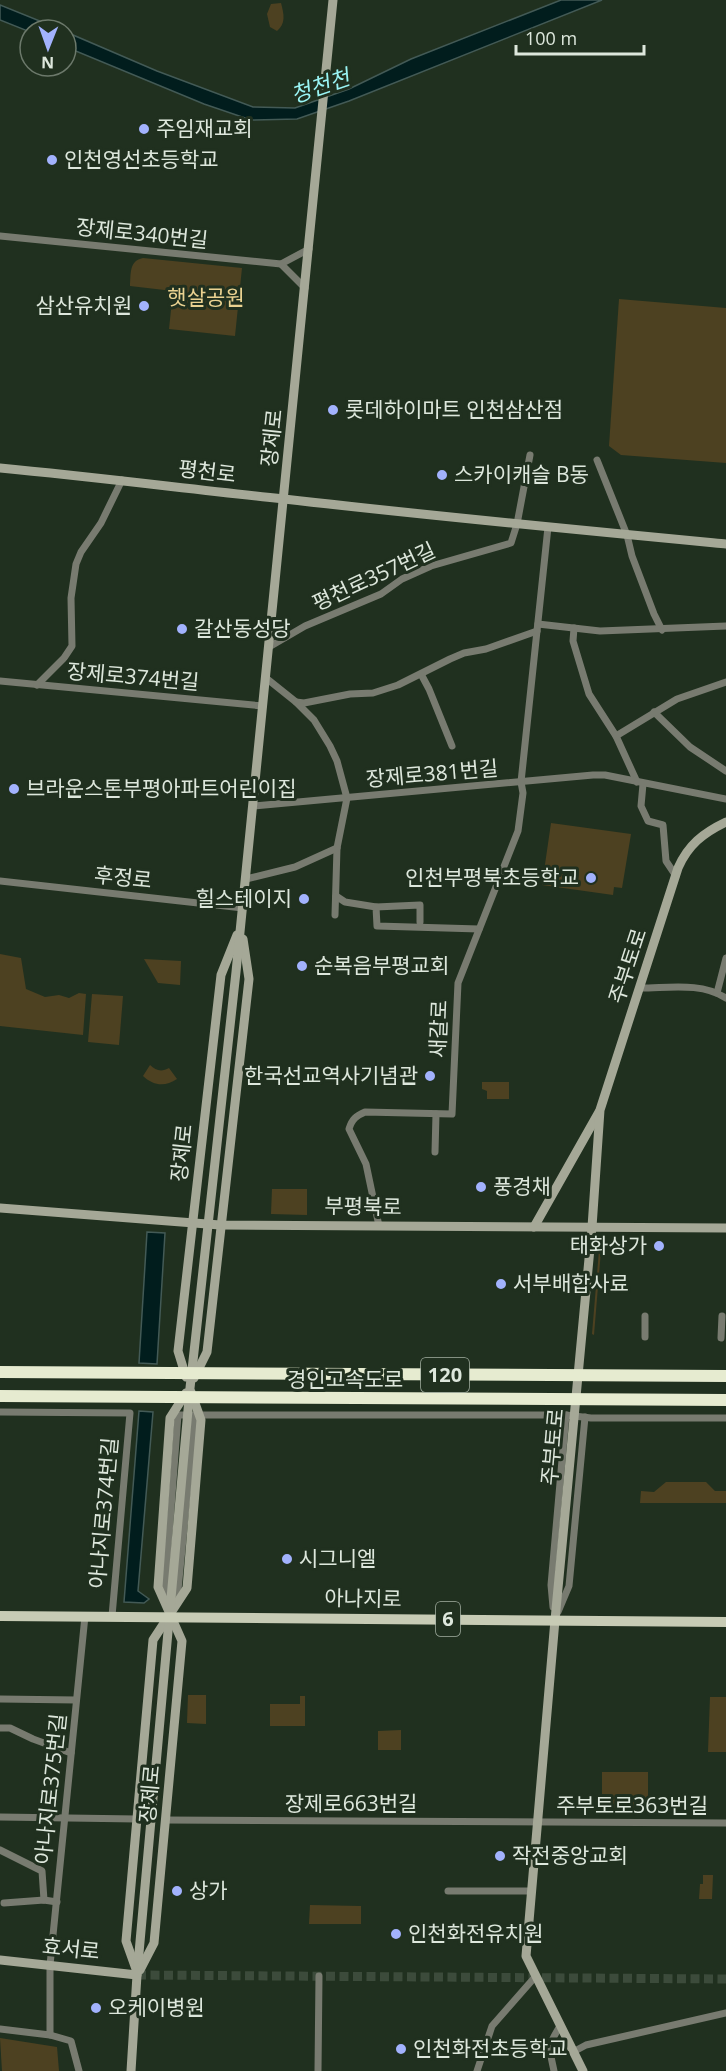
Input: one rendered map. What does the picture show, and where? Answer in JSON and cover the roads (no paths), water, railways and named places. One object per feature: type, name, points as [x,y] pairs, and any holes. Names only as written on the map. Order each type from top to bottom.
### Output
[{"type":"highway","name":"경인고속도로","points":[[0,1372],[726,1376]]},
{"type":"highway","name":"경인고속도로","points":[[0,1396],[164,1399],[726,1400]]},
{"type":"main road","name":"장제로","points":[[131,2071],[137,1975],[190,1388],[246,879],[333,0]]},
{"type":"main road","name":"평천로","points":[[0,468],[726,544]]},
{"type":"main road","name":"주부토로","points":[[583,2071],[526,1956],[600,1110],[641,988],[675,876],[684,855],[690,846],[705,833],[726,822]]},
{"type":"main road","name":"장제로","points":[[137,1975],[126,1941],[153,1640],[187,1588],[201,1420],[178,1351],[221,975],[241,925]]},
{"type":"main road","name":"장제로","points":[[137,1975],[154,1942],[182,1641],[158,1587],[170,1418],[190,1388],[207,1352],[249,978],[241,925]]},
{"type":"main road","points":[[534,1227],[600,1110]]},
{"type":"main road","name":"부평북로","points":[[0,1208],[220,1225],[726,1228]]},
{"type":"main road","name":"아나지로","points":[[0,1616],[726,1622]]},
{"type":"main road","name":"효서로","points":[[0,1960],[137,1975]]},
{"type":"street","name":"장제로340번길","points":[[0,236],[281,264]]},
{"type":"street","points":[[305,288],[281,264],[309,249]]},
{"type":"street","points":[[518,524],[530,455]]},
{"type":"street","points":[[597,460],[627,535],[632,556],[650,605],[662,630]]},
{"type":"street","points":[[37,685],[64,658],[72,646],[71,598],[76,564],[81,552],[101,524],[122,480]]},
{"type":"street","name":"평천로357번길","points":[[269,647],[305,626],[381,594],[402,579],[431,566],[512,543],[518,524]]},
{"type":"street","name":"새갈로","points":[[436,1114],[452,1114],[458,983],[518,831],[523,793],[521,782],[548,527]]},
{"type":"street","points":[[297,702],[304,703],[350,694],[373,693],[398,685],[464,653],[486,649],[537,627],[600,631],[726,626]]},
{"type":"street","points":[[574,628],[573,641],[589,694],[616,736],[640,783],[641,806],[648,821],[663,825],[666,861],[675,876]]},
{"type":"street","points":[[421,674],[452,746]]},
{"type":"street","name":"장제로381번길","points":[[266,678],[297,702],[314,720],[337,761],[346,798],[337,848],[335,915]]},
{"type":"street","name":"장제로374번길","points":[[0,681],[263,706]]},
{"type":"street","points":[[616,736],[677,699],[726,682]]},
{"type":"street","points":[[654,712],[690,747],[726,771]]},
{"type":"street","name":"장제로381번길","points":[[253,806],[605,775],[726,799]]},
{"type":"street","points":[[246,879],[295,867],[337,848]]},
{"type":"street","name":"후정로","points":[[0,881],[243,908]]},
{"type":"street","points":[[336,896],[345,902],[376,907],[420,904],[420,922]]},
{"type":"street","points":[[376,907],[377,926],[479,929]]},
{"type":"street","points":[[717,993],[726,958]]},
{"type":"street","points":[[641,988],[698,987],[726,998]]},
{"type":"street","points":[[379,1226],[366,1164],[350,1134],[351,1122],[356,1116],[365,1112],[436,1114],[435,1152]]},
{"type":"street","points":[[645,1316],[645,1337]]},
{"type":"street","points":[[721,1338],[722,1316]]},
{"type":"street","name":"아나지로374번길","points":[[0,1412],[130,1413],[112,1616]]},
{"type":"street","points":[[170,1617],[165,1588],[178,1415],[566,1415],[726,1418]]},
{"type":"street","points":[[170,1617],[178,1590],[195,1415]]},
{"type":"street","points":[[555,1620],[551,1585],[566,1415]]},
{"type":"street","points":[[555,1620],[569,1586],[585,1417]]},
{"type":"street","points":[[564,1434],[573,1426],[579,1428],[583,1435]]},
{"type":"street","name":"아나지로375번길","points":[[50,2035],[50,1965],[84,1616]]},
{"type":"street","points":[[0,1699],[76,1700]]},
{"type":"street","points":[[0,1728],[10,1728],[33,1740],[71,1753]]},
{"type":"street","points":[[0,1817],[137,1819]]},
{"type":"street","name":"장제로663번길","points":[[165,1820],[537,1822]]},
{"type":"street","name":"주부토로363번길","points":[[537,1822],[726,1823]]},
{"type":"street","points":[[0,1850],[42,1871],[44,1900]]},
{"type":"street","points":[[448,1891],[531,1891]]},
{"type":"street","points":[[4,1903],[44,1900],[57,1902]]},
{"type":"street","points":[[318,1976],[318,2071]]},
{"type":"street","points":[[477,2071],[492,2026],[535,1977]]},
{"type":"street","points":[[573,2052],[586,2045],[726,2013]]},
{"type":"street","points":[[554,2071],[549,2042],[560,2026]]},
{"type":"street","points":[[0,2029],[50,2035],[70,2041],[79,2071]]},
{"type":"water","points":[[561,0],[602,0],[349,101],[297,119],[251,120],[204,104],[78,52],[78,37],[157,71],[253,107],[295,108],[349,89],[411,59]]},
{"type":"water","points":[[0,5],[32,18],[18,18],[18,27],[0,20]]},
{"type":"water","points":[[147,1232],[165,1233],[157,1364],[139,1363]]},
{"type":"water","points":[[139,1411],[153,1412],[138,1591],[149,1599],[144,1603],[124,1602]]},
{"type":"tunnel","points":[[137,1975],[726,1979]]},
{"type":"place","name":"주임재교회","points":[[144,129]]},
{"type":"place","name":"인천영선초등학교","points":[[52,160]]},
{"type":"place","name":"삼산유치원","points":[[144,306]]},
{"type":"place","name":"롯데하이마트 인천삼산점","points":[[333,410]]},
{"type":"place","name":"스카이캐슬 B동","points":[[442,475]]},
{"type":"place","name":"갈산동성당","points":[[182,629]]},
{"type":"place","name":"브라운스톤부평아파트어린이집","points":[[14,789]]},
{"type":"place","name":"인천부평북초등학교","points":[[591,878]]},
{"type":"place","name":"힐스테이지","points":[[304,899]]},
{"type":"place","name":"순복음부평교회","points":[[302,966]]},
{"type":"place","name":"한국선교역사기념관","points":[[430,1076]]},
{"type":"place","name":"풍경채","points":[[481,1187]]},
{"type":"place","name":"태화상가","points":[[659,1246]]},
{"type":"place","name":"서부배합사료","points":[[501,1284]]},
{"type":"place","name":"시그니엘","points":[[287,1559]]},
{"type":"place","name":"작전중앙교회","points":[[500,1856]]},
{"type":"place","name":"상가","points":[[177,1891]]},
{"type":"place","name":"인천화전유치원","points":[[396,1934]]},
{"type":"place","name":"오케이병원","points":[[96,2008]]},
{"type":"place","name":"인천화전초등학교","points":[[401,2049]]},
{"type":"water label","name":"청천천","points":[[320,86]]},
{"type":"park label","name":"햇살공원","points":[[206,298]]}]
